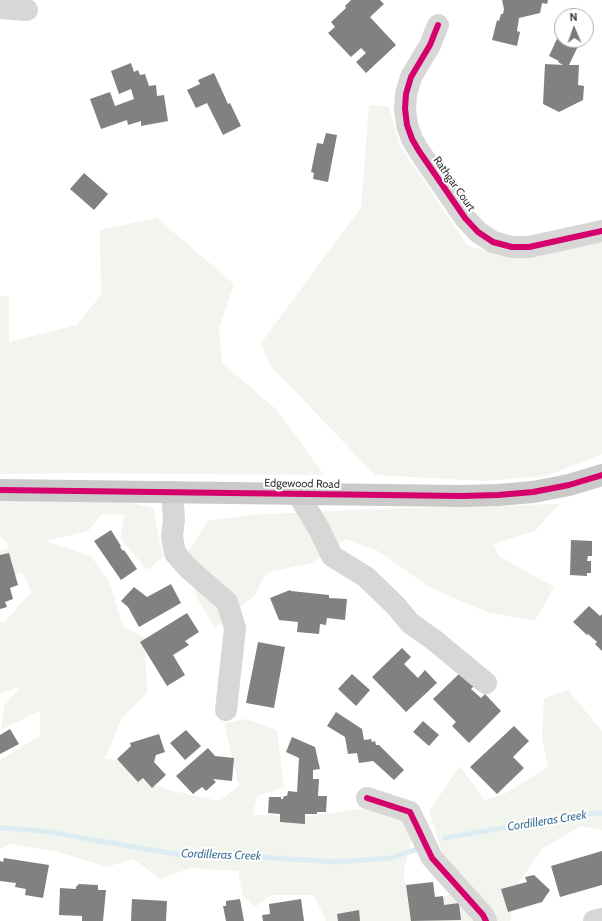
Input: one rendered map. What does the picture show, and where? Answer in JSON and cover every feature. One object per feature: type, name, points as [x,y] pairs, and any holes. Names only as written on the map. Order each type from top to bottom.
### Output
[{"type":"main road","name":"Edgewood Road","points":[[0,490],[498,495],[533,492],[569,486],[602,475]]},
{"type":"street","points":[[0,8],[27,10]]},
{"type":"street","name":"Rathgar Court","points":[[438,25],[430,45],[411,77],[406,94],[405,109],[407,124],[415,145],[465,218],[478,232],[493,242],[512,247],[529,247],[602,231]]},
{"type":"street","points":[[172,492],[174,519],[172,537],[175,553],[188,568],[227,602],[235,628],[226,710]]},
{"type":"street","points":[[298,494],[319,529],[332,556],[366,577],[396,606],[410,623],[434,640],[486,683]]},
{"type":"street","points":[[367,798],[410,812],[432,858],[483,915],[486,921]]},
{"type":"street","points":[[594,921],[602,919]]},
{"type":"shaded area","points":[[369,105],[389,107],[400,146],[467,245],[500,256],[530,257],[602,241],[602,454],[546,476],[484,481],[375,475],[269,364],[261,343],[361,208]]},
{"type":"shaded area","points":[[157,218],[234,284],[219,329],[222,363],[276,409],[324,475],[74,473],[0,474],[0,296],[9,297],[9,342],[77,325],[101,295],[100,230]]},
{"type":"shaded area","points":[[107,497],[153,508],[163,557],[147,570],[120,538],[125,515],[102,514],[88,531],[46,541],[92,557],[110,584],[123,626],[145,638],[147,693],[122,717],[105,759],[133,761],[144,781],[173,791],[219,801],[239,786],[224,724],[245,719],[277,730],[284,787],[257,796],[253,815],[310,816],[381,806],[408,811],[412,837],[403,874],[412,908],[465,889],[446,865],[429,811],[460,766],[484,800],[506,793],[548,767],[542,737],[544,698],[568,690],[602,731],[602,830],[581,826],[543,848],[517,885],[510,921],[326,921],[314,895],[271,895],[255,907],[243,896],[238,871],[190,868],[161,879],[133,859],[107,867],[58,852],[12,844],[0,849],[0,760],[40,736],[40,711],[1,730],[4,706],[20,687],[0,694],[0,621],[4,623],[31,592],[22,571],[0,584],[0,550],[10,548],[0,536],[0,499]]},
{"type":"shaded area","points":[[559,504],[535,531],[493,544],[499,556],[554,587],[535,621],[487,612],[431,588],[378,551],[346,539],[311,563],[266,573],[255,595],[215,628],[198,600],[184,558],[208,521],[250,515],[375,509]]},
{"type":"building","points":[[351,0],[380,0],[384,4],[370,17],[396,45],[366,73],[356,62],[366,53],[361,48],[351,57],[328,33],[335,27],[331,22],[346,8],[345,6]]},
{"type":"building","points":[[502,0],[548,0],[547,4],[542,3],[540,13],[519,18],[517,31],[520,32],[517,46],[492,40],[497,20],[499,21],[501,14],[503,14],[504,9]]},
{"type":"building","points":[[554,45],[554,48],[577,48],[569,65],[579,65],[578,85],[584,86],[583,100],[559,112],[543,104],[545,64],[563,65],[558,62],[559,61],[549,56]]},
{"type":"building","points":[[131,63],[134,72],[138,70],[140,75],[145,74],[149,86],[156,85],[157,96],[164,95],[168,121],[141,126],[141,121],[128,125],[127,120],[101,129],[90,99],[110,92],[115,106],[134,99],[131,89],[119,94],[111,71]]},
{"type":"building","points":[[214,73],[228,104],[230,103],[241,126],[223,135],[207,103],[196,108],[187,90],[200,84],[198,80]]},
{"type":"building","points":[[326,133],[337,135],[328,182],[313,179],[314,173],[311,172],[317,143],[323,144]]},
{"type":"building","points":[[84,173],[108,194],[94,210],[70,189]]},
{"type":"building","points":[[111,530],[121,546],[120,547],[123,551],[124,550],[137,569],[121,580],[94,541]]},
{"type":"building","points":[[571,540],[592,541],[592,556],[588,556],[587,561],[591,561],[591,573],[587,573],[587,576],[570,575]]},
{"type":"building","points":[[9,553],[18,585],[10,588],[13,599],[5,602],[7,607],[0,609],[0,555]]},
{"type":"building","points":[[171,584],[181,603],[139,627],[128,607],[121,601],[134,587],[147,597]]},
{"type":"building","points":[[290,590],[329,595],[329,598],[347,599],[345,620],[327,618],[326,625],[320,624],[319,634],[297,632],[298,622],[279,620],[270,598]]},
{"type":"building","points":[[589,606],[600,616],[602,614],[602,651],[595,644],[597,642],[573,622]]},
{"type":"building","points":[[187,613],[199,632],[185,641],[189,645],[173,655],[185,675],[167,686],[140,642]]},
{"type":"building","points":[[258,642],[285,647],[274,708],[246,703]]},
{"type":"building","points":[[402,648],[411,657],[404,664],[418,678],[425,670],[437,683],[406,712],[372,677]]},
{"type":"building","points":[[461,672],[475,685],[471,689],[481,698],[485,694],[501,711],[469,743],[452,726],[456,722],[433,699]]},
{"type":"building","points":[[352,674],[370,690],[356,706],[338,689]]},
{"type":"building","points":[[336,712],[362,729],[364,740],[371,739],[372,742],[375,741],[376,745],[379,745],[404,770],[394,780],[373,761],[359,763],[357,753],[348,754],[345,737],[327,726]]},
{"type":"building","points":[[423,721],[439,735],[429,746],[413,732]]},
{"type":"building","points":[[514,726],[529,741],[513,757],[524,768],[497,794],[470,767]]},
{"type":"building","points":[[10,729],[19,744],[0,754],[0,735]]},
{"type":"building","points":[[186,730],[201,746],[185,760],[170,743]]},
{"type":"building","points":[[159,734],[165,752],[156,755],[154,762],[166,775],[152,788],[143,778],[138,782],[117,759],[131,746],[130,743]]},
{"type":"building","points":[[292,737],[315,747],[320,769],[313,770],[313,779],[319,779],[318,796],[327,796],[326,812],[305,814],[305,824],[280,822],[280,814],[268,813],[269,797],[281,797],[281,799],[283,799],[284,796],[287,796],[288,791],[297,792],[299,758],[286,752]]},
{"type":"building","points":[[208,748],[215,756],[234,758],[232,781],[213,779],[216,782],[206,791],[202,787],[193,794],[176,776]]},
{"type":"building","points":[[602,851],[602,885],[560,897],[551,866]]},
{"type":"building","points":[[4,858],[49,865],[43,898],[25,895],[26,889],[15,887],[16,883],[0,881],[0,861],[3,862]]},
{"type":"building","points":[[534,875],[550,890],[542,902],[508,912],[501,889],[527,882],[525,877]]},
{"type":"building","points":[[433,882],[435,897],[443,896],[444,905],[459,903],[461,920],[411,921],[406,885]]},
{"type":"building","points":[[79,884],[98,885],[98,890],[106,890],[103,921],[82,921],[82,916],[59,915],[60,888],[76,889]]},
{"type":"building","points":[[132,899],[167,901],[166,921],[131,921]]},
{"type":"building","points":[[240,899],[244,921],[226,921],[223,906],[226,906],[226,901]]},
{"type":"building","points":[[301,899],[304,921],[263,921],[262,915],[270,914],[269,904]]},
{"type":"building","points":[[359,910],[360,921],[338,921],[337,914]]},
{"type":"waterway","name":"Cordilleras Creek","points":[[445,838],[583,814],[602,813]]},
{"type":"waterway","name":"Cordilleras Creek","points":[[0,828],[43,831],[193,857],[260,857],[335,862],[391,858],[418,849]]},
{"type":"cycle path","points":[[438,25],[430,45],[411,77],[406,94],[405,109],[407,125],[412,139],[419,151],[465,218],[478,232],[493,242],[512,247],[529,247],[602,231]]},
{"type":"cycle path","points":[[0,490],[461,496],[533,492],[569,485],[602,475]]},
{"type":"cycle path","points":[[367,798],[410,812],[432,858],[483,915],[486,921]]}]
